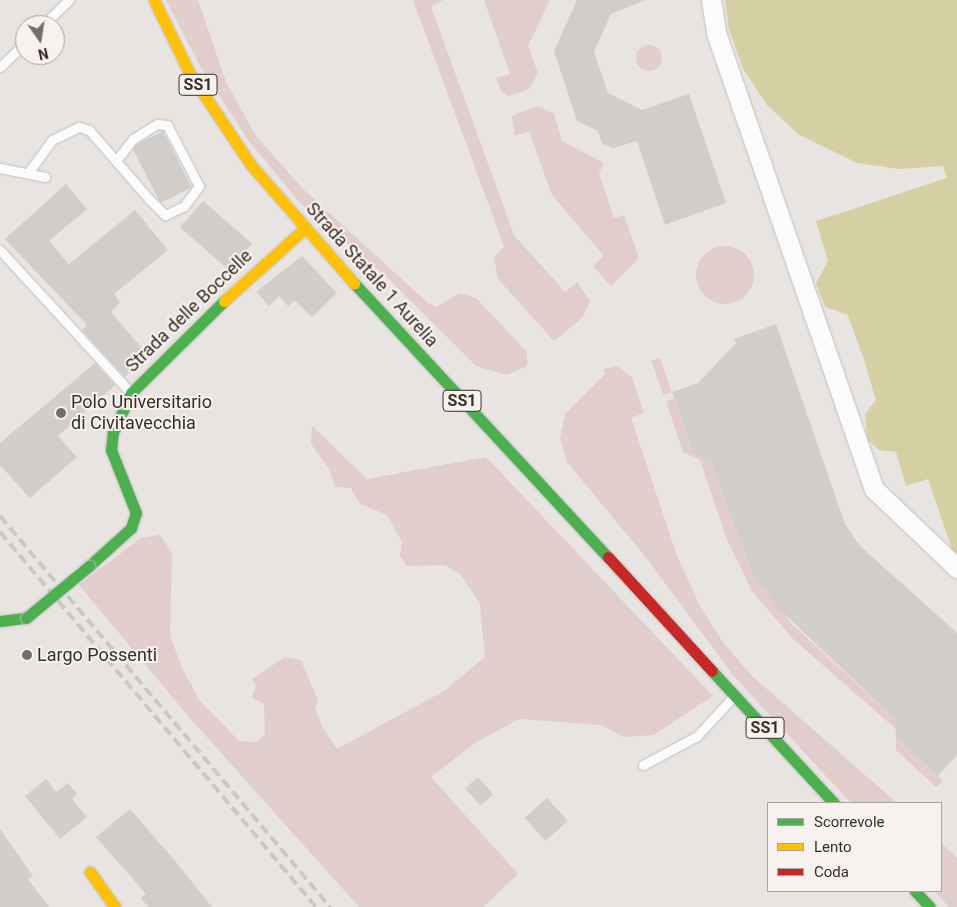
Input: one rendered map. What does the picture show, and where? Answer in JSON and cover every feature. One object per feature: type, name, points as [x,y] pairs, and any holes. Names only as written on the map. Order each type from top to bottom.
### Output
[{"type":"main road","name":"Strada Statale 1 Aurelia","points":[[154,0],[189,72],[251,165],[305,228],[735,695]]},
{"type":"main road","name":"Strada delle Boccelle","points":[[1,623],[26,618],[89,566],[131,528],[136,513],[116,473],[111,450],[112,432],[131,393],[182,338],[305,228]]},
{"type":"main road","name":"SS1","points":[[735,695],[833,802]]},
{"type":"main road","points":[[90,872],[115,907]]},
{"type":"main road","points":[[916,892],[930,907]]},
{"type":"street","points":[[712,0],[716,33],[874,490],[957,568]]},
{"type":"lane","points":[[53,15],[69,0]]},
{"type":"lane","points":[[0,67],[15,52]]},
{"type":"lane","points":[[28,173],[52,140],[79,127],[90,130],[116,161],[165,215],[184,206],[199,186],[167,125],[157,124],[133,139],[116,161]]},
{"type":"lane","points":[[0,168],[45,177]]},
{"type":"lane","points":[[0,250],[131,393]]},
{"type":"lane","points":[[643,765],[697,736],[735,695]]},
{"type":"shaded area","points":[[166,0],[198,0],[226,82],[256,136],[303,189],[429,304],[437,307],[459,293],[476,298],[527,352],[527,366],[507,375],[476,366],[390,280],[300,203],[248,140],[200,66]]},
{"type":"shaded area","points":[[413,0],[443,0],[431,7],[514,235],[565,292],[577,282],[590,301],[583,317],[554,341],[498,279],[494,258],[504,246]]},
{"type":"shaded area","points":[[484,0],[550,0],[528,46],[538,73],[529,89],[509,96],[501,92],[496,78],[510,74]]},
{"type":"shaded area","points":[[725,0],[957,0],[957,564],[928,479],[906,486],[896,452],[879,450],[867,439],[865,414],[876,400],[864,360],[848,315],[825,307],[816,283],[828,261],[816,221],[947,178],[943,166],[899,169],[857,163],[798,134],[767,105],[743,69],[729,29]]},
{"type":"shaded area","points":[[649,45],[658,49],[662,58],[658,67],[649,71],[640,67],[636,58],[640,49]]},
{"type":"shaded area","points":[[538,106],[554,114],[562,141],[604,163],[599,173],[614,218],[624,215],[639,258],[611,286],[593,266],[604,256],[552,195],[529,131],[515,136],[512,116]]},
{"type":"shaded area","points":[[725,246],[736,248],[749,259],[754,275],[752,286],[741,299],[725,304],[714,302],[701,291],[696,275],[698,264],[709,251]]},
{"type":"shaded area","points":[[660,358],[672,392],[663,395],[651,361]]},
{"type":"shaded area","points":[[617,366],[632,377],[644,413],[631,418],[676,553],[699,604],[722,641],[752,676],[896,802],[850,802],[732,674],[648,560],[567,462],[560,438],[565,414],[605,374],[604,369]]},
{"type":"shaded area","points":[[674,399],[693,453],[711,462],[751,570],[791,623],[895,719],[896,729],[792,638],[752,591],[727,540],[700,460],[683,452],[666,401]]},
{"type":"shaded area","points":[[312,426],[367,479],[486,457],[713,696],[654,735],[624,737],[601,725],[519,719],[475,743],[431,777],[518,874],[483,907],[359,907],[189,717],[79,585],[141,538],[160,535],[172,553],[170,636],[183,670],[200,701],[239,741],[257,742],[265,734],[264,704],[252,698],[256,685],[252,679],[285,657],[301,660],[318,701],[315,708],[323,728],[337,749],[444,691],[485,657],[480,604],[461,575],[445,565],[407,566],[400,556],[402,542],[387,515],[360,504],[351,488],[335,487],[329,469],[311,444]]},
{"type":"shaded area","points":[[896,737],[943,781],[936,787],[896,750]]},
{"type":"shaded area","points":[[942,844],[957,858],[957,907],[949,907],[935,892],[942,892]]},
{"type":"building","points":[[577,0],[645,0],[611,14],[594,52],[608,93],[642,110],[689,94],[726,203],[665,225],[637,141],[613,148],[602,143],[598,131],[577,121],[554,51]]},
{"type":"building","points":[[163,131],[192,187],[160,203],[132,147]]},
{"type":"building","points":[[66,184],[87,209],[49,241],[69,264],[135,210],[168,250],[114,294],[120,302],[111,312],[147,354],[125,377],[82,330],[87,325],[5,239]]},
{"type":"building","points":[[203,201],[252,244],[229,270],[180,227]]},
{"type":"building","points":[[302,256],[337,293],[312,317],[294,300],[288,306],[279,296],[269,306],[256,292]]},
{"type":"building","points":[[776,324],[845,524],[860,546],[957,633],[957,755],[938,776],[896,737],[895,719],[776,606],[751,570],[711,462],[693,453],[672,392],[698,383],[736,343],[734,339]]},
{"type":"building","name":"Polo Universitario di Civitavecchia","points":[[95,363],[115,385],[58,436],[77,457],[30,498],[0,465],[0,443]]},
{"type":"building","points":[[478,777],[493,794],[480,806],[465,788]]},
{"type":"building","points":[[46,779],[56,792],[68,783],[77,794],[72,799],[87,817],[60,839],[25,796]]},
{"type":"building","points":[[547,798],[568,821],[545,841],[525,818]]},
{"type":"building","points":[[130,809],[212,907],[148,907],[141,898],[146,894],[96,837]]},
{"type":"building","points":[[0,829],[33,876],[28,879],[49,907],[0,907]]},
{"type":"railway","points":[[0,516],[330,907]]},
{"type":"railway","points":[[0,532],[316,907]]},
{"type":"traffic: fast","points":[[354,283],[608,557]]},
{"type":"traffic: fast","points":[[89,566],[131,528],[136,513],[111,450],[113,432],[131,393],[224,301]]},
{"type":"traffic: fast","points":[[26,618],[89,566]]},
{"type":"traffic: fast","points":[[0,621],[26,618]]},
{"type":"traffic: fast","points":[[712,671],[833,802]]},
{"type":"traffic: fast","points":[[916,892],[930,907]]},
{"type":"traffic: slow","points":[[154,0],[189,72],[251,165],[354,283]]},
{"type":"traffic: slow","points":[[224,301],[305,228]]},
{"type":"traffic: slow","points":[[90,872],[115,907]]},
{"type":"traffic: jam","points":[[608,557],[712,671]]},
{"type":"place","name":"Polo Universitario di Civitavecchia","points":[[61,413]]},
{"type":"place","name":"Largo Possenti","points":[[27,655]]}]
